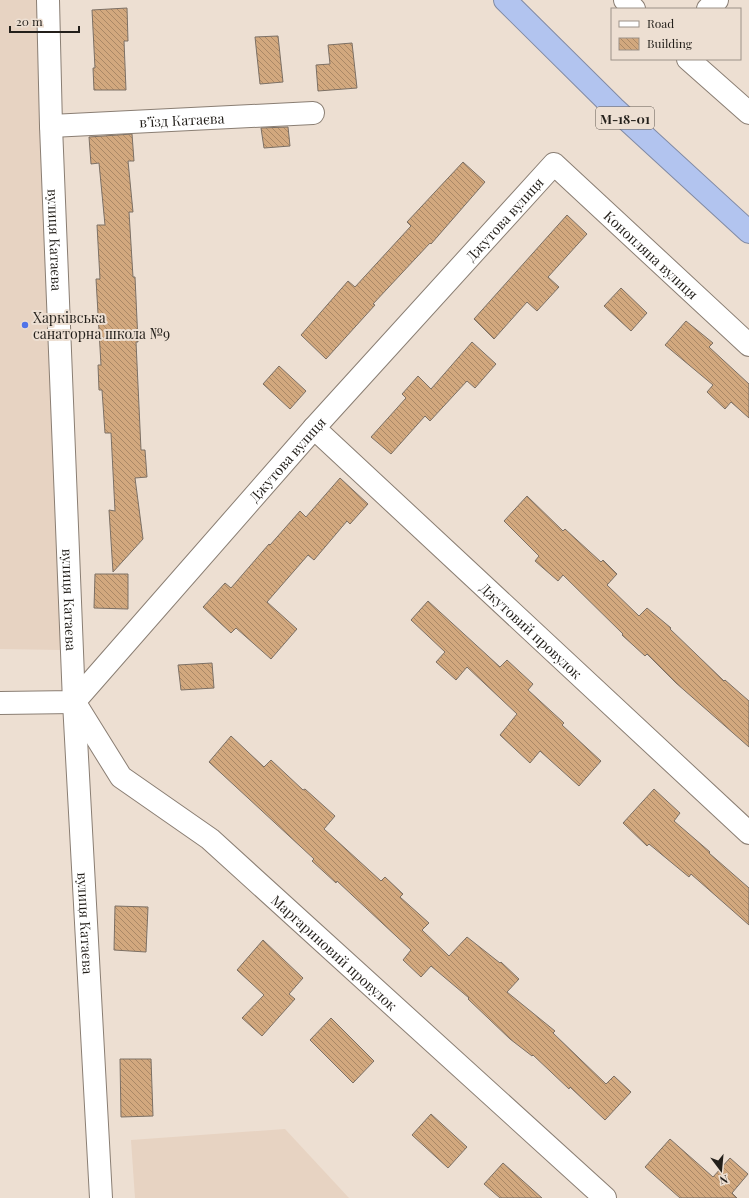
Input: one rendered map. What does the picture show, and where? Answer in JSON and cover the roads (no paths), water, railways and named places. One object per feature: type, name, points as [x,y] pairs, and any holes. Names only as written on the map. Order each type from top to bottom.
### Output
[{"type":"highway","name":"М-18-01","points":[[505,0],[614,108],[749,232]]},
{"type":"street","name":"вулиця Катаєва","points":[[48,0],[51,126],[74,702],[101,1198]]},
{"type":"street","points":[[625,0],[633,8]]},
{"type":"street","points":[[709,8],[716,0]]},
{"type":"street","points":[[689,60],[749,113]]},
{"type":"street","name":"в’їзд Катаєва","points":[[51,126],[313,112]]},
{"type":"street","name":"Джутова вулиця","points":[[74,702],[314,428],[554,164]]},
{"type":"street","name":"Конопляна вулиця","points":[[554,164],[749,345]]},
{"type":"street","name":"Джутовий провулок","points":[[314,428],[749,833]]},
{"type":"street","points":[[0,703],[74,702]]},
{"type":"street","name":"Маргариновий провулок","points":[[74,702],[121,778],[210,839],[605,1198]]},
{"type":"place","name":"Харківська санаторна школа №9","points":[[25,325]]}]
